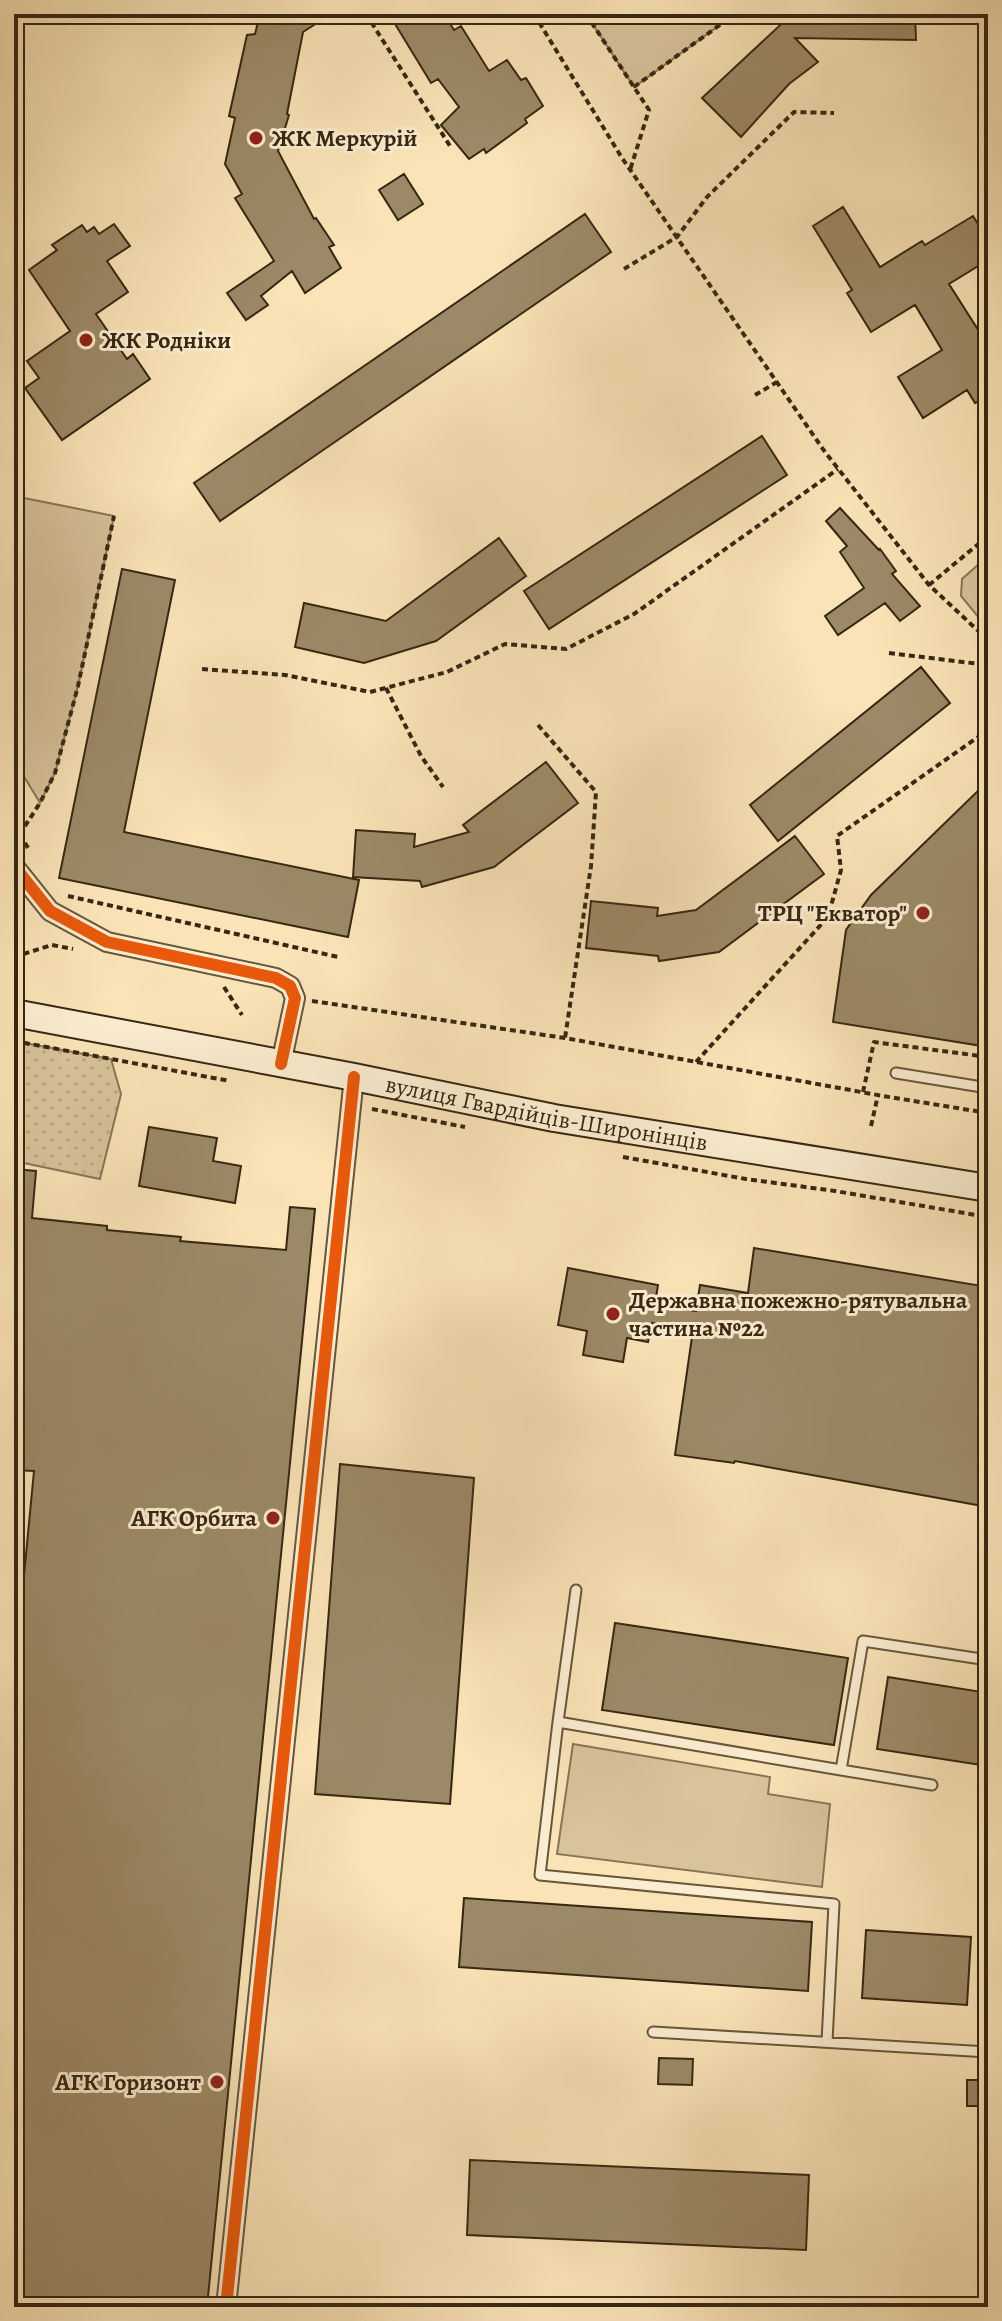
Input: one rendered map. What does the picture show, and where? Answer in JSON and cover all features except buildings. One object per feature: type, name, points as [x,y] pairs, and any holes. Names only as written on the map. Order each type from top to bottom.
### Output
[{"type":"main road","name":"вулиця Гвардійців-Широнінців","points":[[14,1013],[554,1118],[988,1188]]},
{"type":"street","points":[[14,866],[50,911],[107,942],[276,978],[290,986],[295,998],[281,1064]]},
{"type":"street","points":[[226,2307],[354,1077]]},
{"type":"lane","points":[[896,1073],[988,1088]]},
{"type":"lane","points":[[576,1590],[540,1875],[834,1904],[827,2042]]},
{"type":"lane","points":[[841,1770],[863,1641],[988,1660]]},
{"type":"lane","points":[[558,1722],[932,1785]]},
{"type":"lane","points":[[653,2032],[988,2052]]},
{"type":"path","points":[[14,39],[15,14]]},
{"type":"path","points":[[366,14],[450,146]]},
{"type":"path","points":[[534,14],[630,170],[838,469],[929,585],[988,640]]},
{"type":"path","points":[[586,14],[649,110],[630,170]]},
{"type":"path","points":[[634,87],[735,14]]},
{"type":"path","points":[[624,269],[677,237],[707,197],[794,112],[834,113]]},
{"type":"path","points":[[755,395],[777,381]]},
{"type":"path","points":[[202,669],[285,675],[370,692],[447,672],[505,644],[566,649],[634,614],[838,469]]},
{"type":"path","points":[[14,843],[55,773],[78,686],[114,516]]},
{"type":"path","points":[[929,585],[988,536]]},
{"type":"path","points":[[889,653],[988,665]]},
{"type":"path","points":[[386,688],[421,756],[443,787]]},
{"type":"path","points":[[538,725],[596,792],[591,866],[565,1038]]},
{"type":"path","points":[[696,1062],[828,917],[841,870],[837,836],[988,730]]},
{"type":"path","points":[[14,826],[35,859]]},
{"type":"path","points":[[59,894],[338,957]]},
{"type":"path","points":[[14,957],[52,945],[83,951]]},
{"type":"path","points":[[236,985],[221,981],[242,1015]]},
{"type":"path","points":[[295,998],[565,1038],[988,1113]]},
{"type":"path","points":[[863,1092],[874,1042],[988,1057]]},
{"type":"path","points":[[871,1126],[878,1095]]},
{"type":"shaded area","points":[[586,14],[735,14],[634,87]]},
{"type":"shaded area","points":[[14,496],[114,516],[78,686],[55,773],[40,803],[14,760]]},
{"type":"shaded area","points":[[988,556],[988,629],[961,596],[962,579]]},
{"type":"shaded area","points":[[14,1041],[111,1059],[121,1094],[100,1179],[14,1161]]},
{"type":"shaded area","points":[[573,1744],[770,1777],[768,1794],[830,1804],[822,1887],[557,1854]]},
{"type":"cycle path","points":[[14,866],[50,911],[107,942],[276,978],[290,986],[295,998],[281,1064]]},
{"type":"cycle path","points":[[226,2307],[354,1077]]},
{"type":"place","name":"ЖК Меркурій","points":[[256,138]]},
{"type":"place","name":"ЖК Родніки","points":[[86,340]]},
{"type":"place","name":"ТРЦ \"Екватор\"","points":[[923,913]]},
{"type":"place","name":"Державна пожежно-рятувальна частина №22","points":[[613,1314]]},
{"type":"place","name":"АГК Орбита","points":[[273,1518]]},
{"type":"place","name":"АГК Горизонт","points":[[217,2082]]}]
